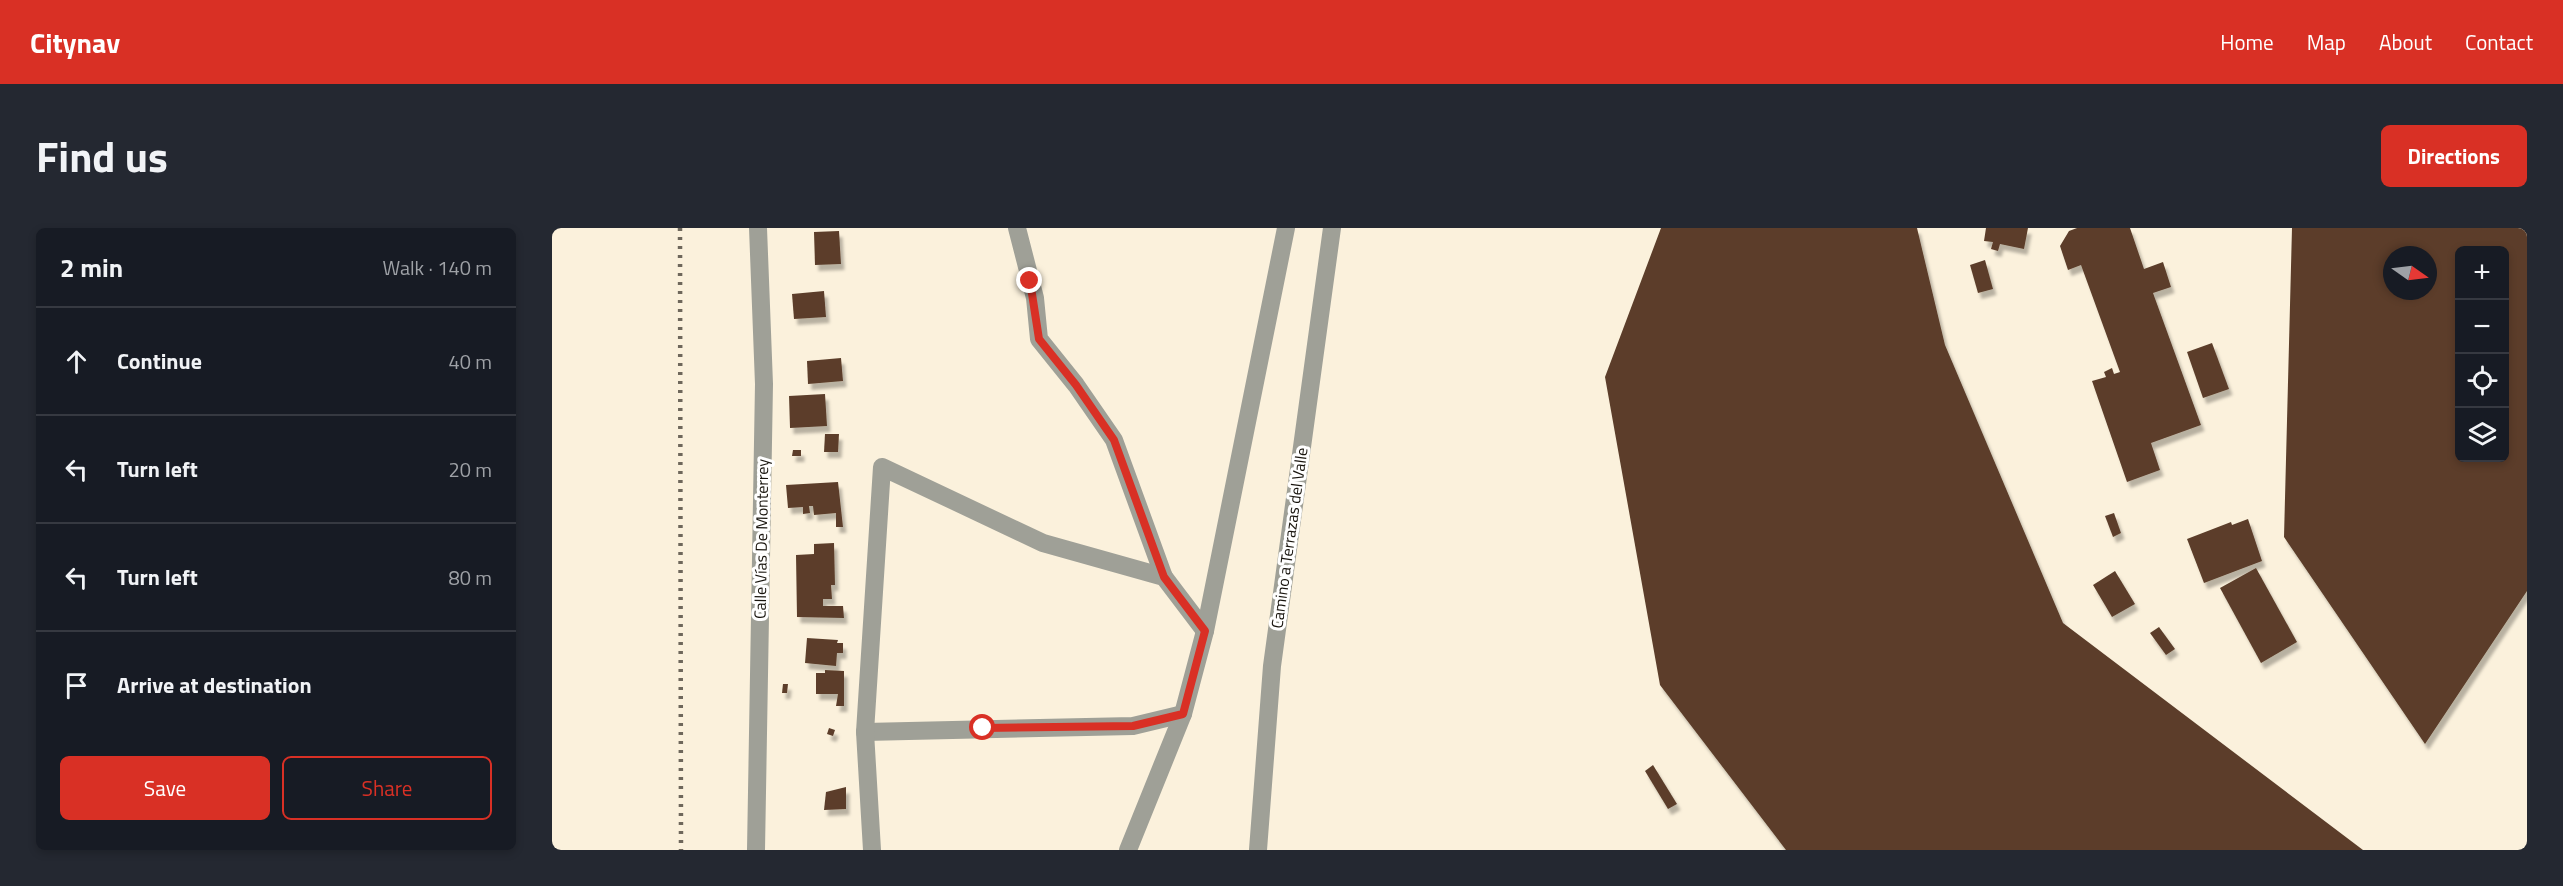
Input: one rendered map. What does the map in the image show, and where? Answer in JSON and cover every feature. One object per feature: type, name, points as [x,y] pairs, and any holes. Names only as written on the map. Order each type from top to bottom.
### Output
[{"type":"street","name":"Calle Vías De Monterrey","points":[[756,850],[764,384],[758,228]]},
{"type":"street","points":[[1017,228],[1035,298],[1039,339],[1076,385],[1114,440],[1164,577],[1205,631]]},
{"type":"street","points":[[1128,850],[1183,714],[1205,631],[1286,228]]},
{"type":"street","name":"Camino a Terrazas del Valle","points":[[1258,850],[1272,666],[1332,228]]},
{"type":"street","points":[[872,850],[865,732],[882,467],[1043,543],[1164,577]]},
{"type":"street","points":[[865,732],[1133,726],[1183,714]]},
{"type":"building","points":[[1661,228],[1917,228],[1945,345],[2063,623],[2363,850],[1786,850],[1660,685],[1605,377]]},
{"type":"building","points":[[1986,228],[2028,228],[2024,249],[2000,244],[1998,251],[1991,249],[1993,242],[1984,241]]},
{"type":"building","points":[[2077,228],[2130,228],[2144,269],[2163,262],[2171,287],[2153,293],[2201,425],[2151,443],[2160,470],[2127,482],[2092,381],[2106,377],[2104,372],[2112,368],[2114,374],[2120,372],[2081,265],[2068,270],[2060,246],[2069,231]]},
{"type":"building","points":[[2292,228],[2527,228],[2527,591],[2425,744],[2284,537]]},
{"type":"building","points":[[839,231],[841,264],[815,265],[814,232]]},
{"type":"building","points":[[1985,260],[1993,289],[1978,293],[1970,265]]},
{"type":"building","points":[[824,291],[826,317],[794,319],[792,294]]},
{"type":"building","points":[[2212,343],[2229,389],[2203,398],[2187,352]]},
{"type":"building","points":[[841,358],[843,381],[808,384],[807,361]]},
{"type":"building","points":[[825,394],[827,426],[790,428],[789,396]]},
{"type":"building","points":[[825,434],[839,434],[838,452],[824,452]]},
{"type":"building","points":[[793,450],[801,450],[801,456],[792,456]]},
{"type":"building","points":[[838,482],[843,527],[836,527],[836,513],[814,515],[813,506],[809,506],[810,513],[803,514],[803,507],[788,508],[786,485]]},
{"type":"building","points":[[2114,513],[2121,533],[2113,537],[2105,516]]},
{"type":"building","points":[[2248,519],[2262,561],[2204,583],[2187,539],[2231,522],[2232,525]]},
{"type":"building","points":[[834,543],[835,585],[831,585],[832,599],[823,599],[823,606],[843,606],[844,618],[797,617],[796,555],[814,554],[814,544]]},
{"type":"building","points":[[2256,568],[2297,642],[2261,663],[2220,588]]},
{"type":"building","points":[[2115,571],[2135,604],[2112,617],[2093,585]]},
{"type":"building","points":[[2159,627],[2175,649],[2166,655],[2150,633]]},
{"type":"building","points":[[807,638],[838,640],[837,643],[843,643],[843,653],[837,653],[836,666],[805,663]]},
{"type":"building","points":[[825,670],[844,671],[844,706],[836,706],[838,694],[816,694],[816,673],[825,673]]},
{"type":"building","points":[[783,684],[788,684],[787,693],[782,693]]},
{"type":"building","points":[[829,728],[835,730],[833,736],[827,734]]},
{"type":"building","points":[[1653,765],[1677,804],[1668,809],[1645,771]]},
{"type":"building","points":[[846,787],[846,809],[824,810],[826,792]]},
{"type":"railway","points":[[680,228],[681,850]]},
{"type":"route","points":[[983,728],[1133,726],[1183,714],[1205,631],[1164,577],[1114,440],[1076,385],[1039,339],[1035,298],[1030,281]]}]
